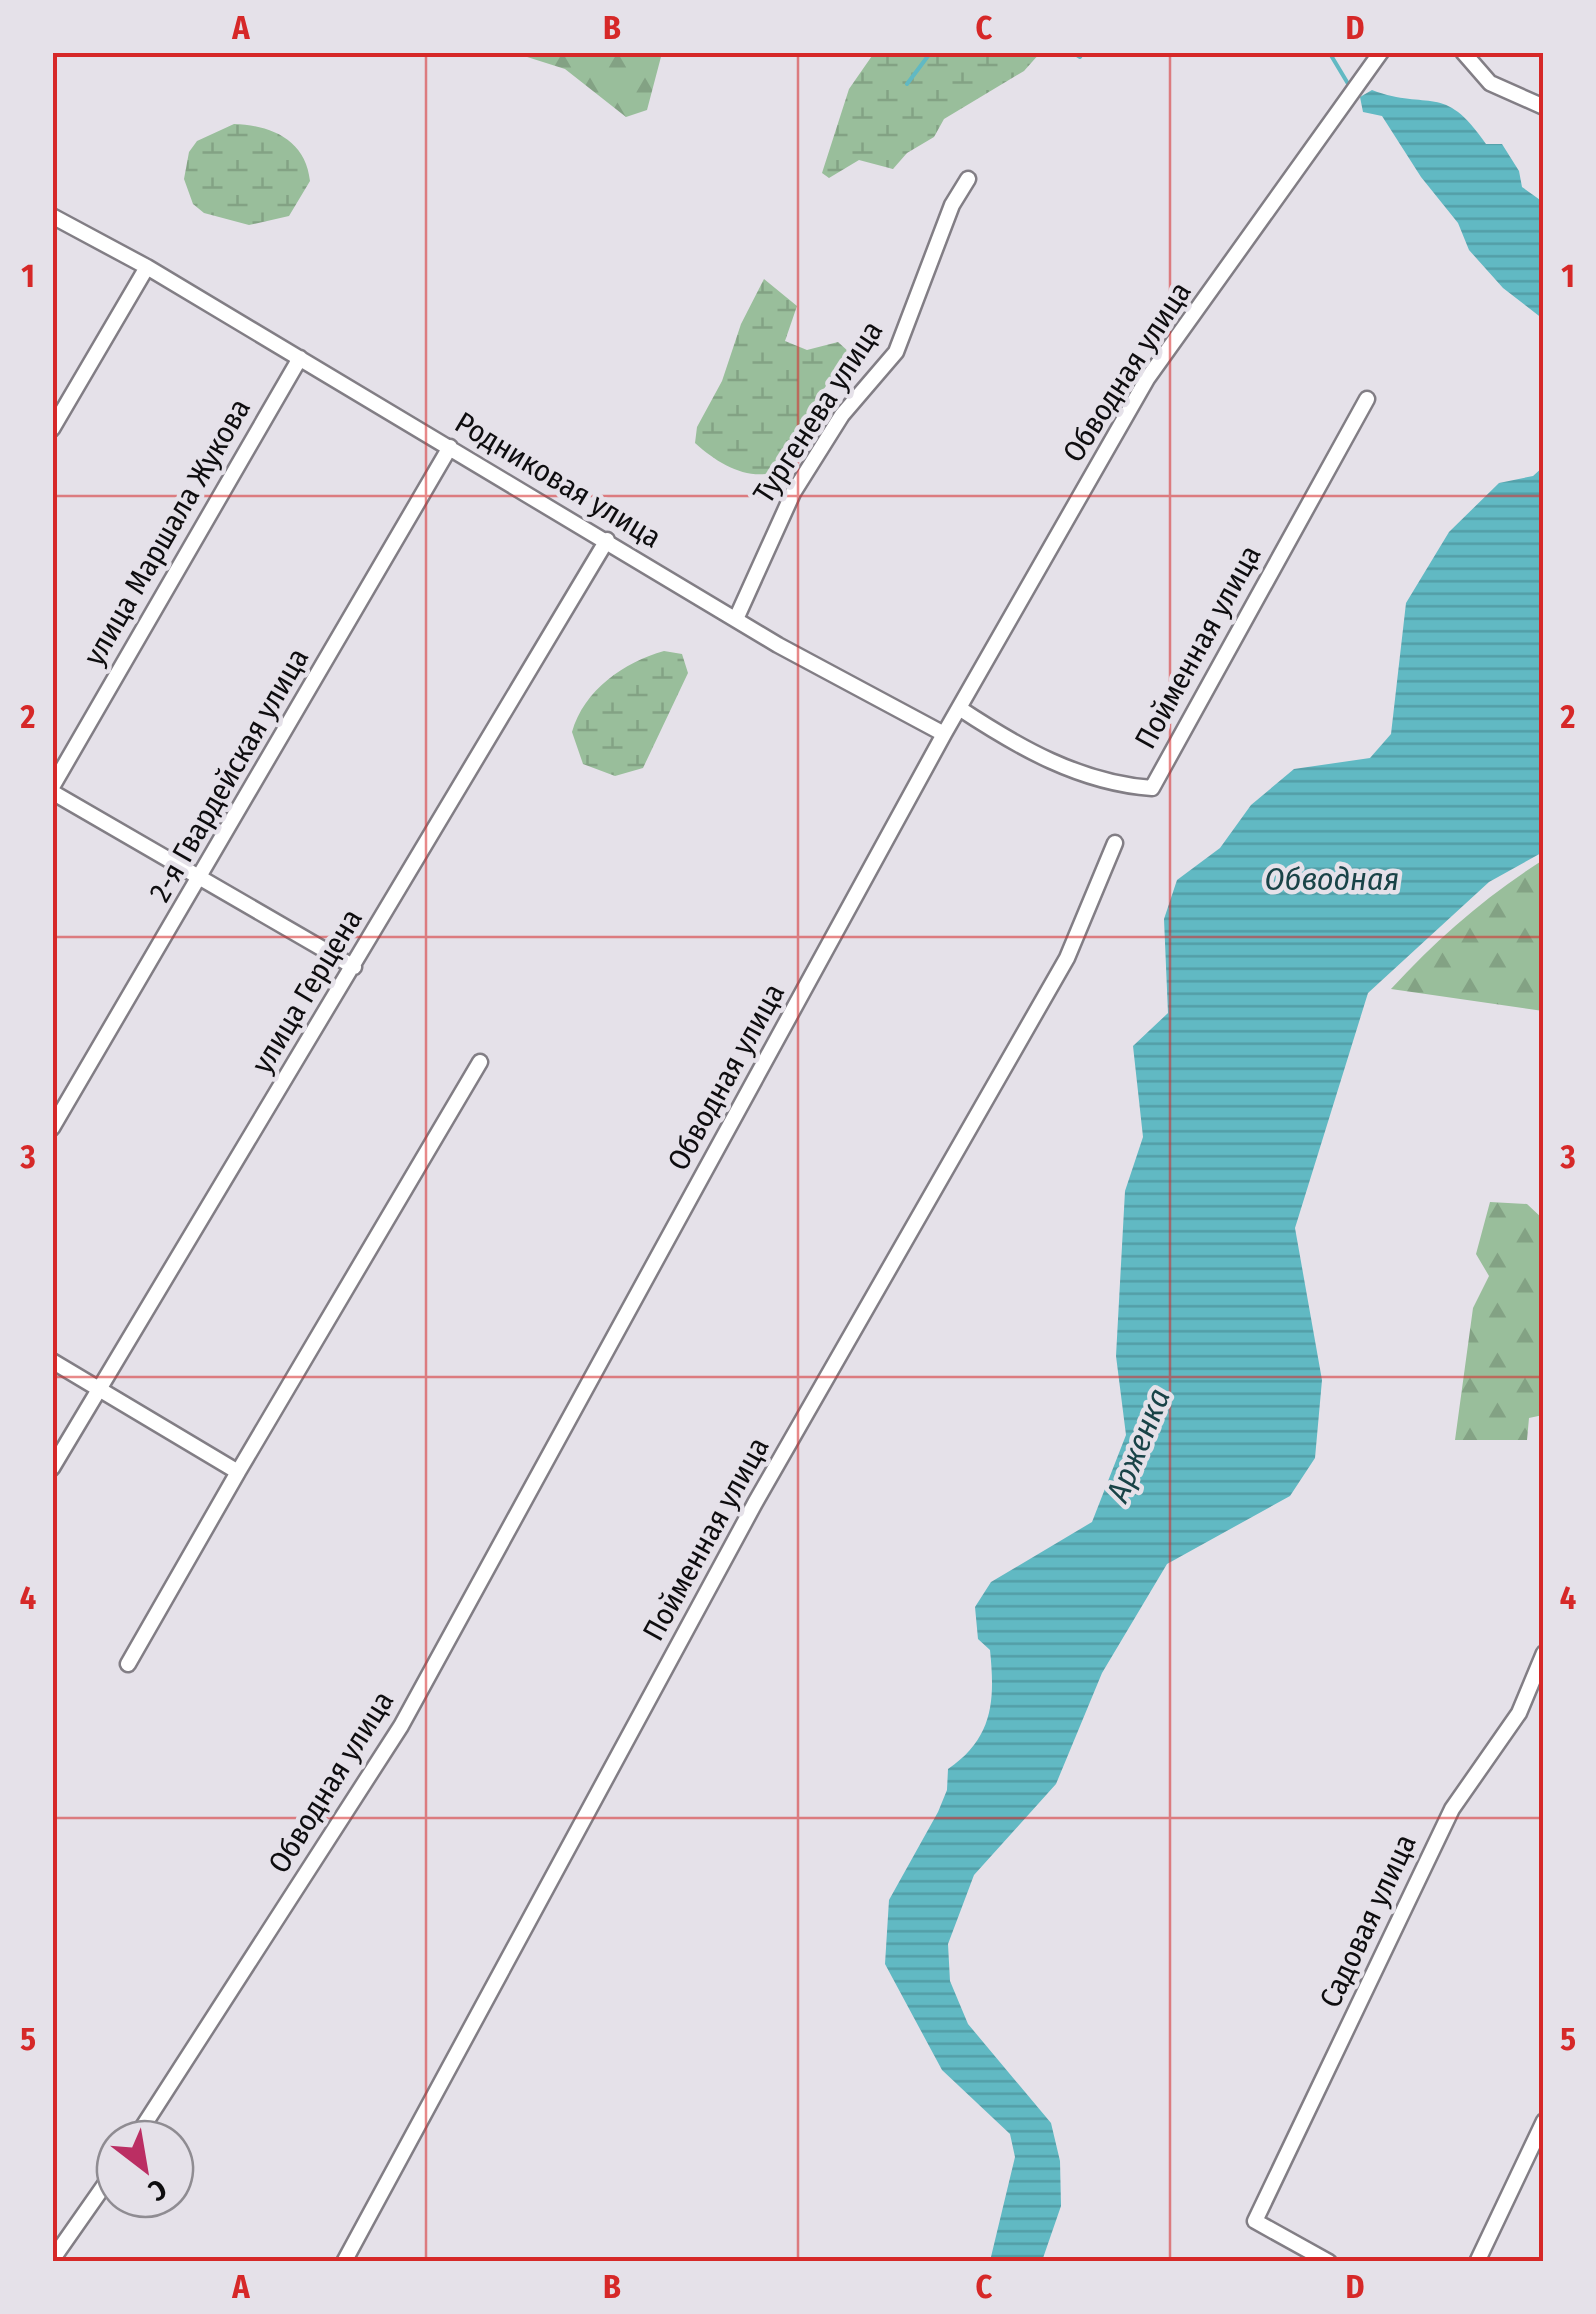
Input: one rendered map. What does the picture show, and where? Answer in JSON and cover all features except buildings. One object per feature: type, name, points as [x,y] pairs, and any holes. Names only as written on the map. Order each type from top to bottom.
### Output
[{"type":"street","name":"Обводная улица","points":[[148,2119],[401,1726],[944,734],[1147,379],[1381,52]]},
{"type":"street","points":[[1463,52],[1490,83],[1544,107]]},
{"type":"street","name":"Тургенева улица","points":[[736,619],[793,493],[842,415],[896,352],[952,205],[968,179]]},
{"type":"street","name":"Родниковая улица","points":[[52,216],[147,267],[736,619],[944,734]]},
{"type":"street","points":[[52,428],[147,267]]},
{"type":"street","name":"улица Маршала Жукова","points":[[52,789],[300,358]]},
{"type":"street","name":"Пойменная улица","points":[[959,708],[1011,743],[1109,785],[1152,788],[1367,399]]},
{"type":"street","name":"2-я Гвардейская улица","points":[[52,1128],[202,878],[450,447]]},
{"type":"street","name":"улица Герцена","points":[[52,1468],[606,540]]},
{"type":"street","points":[[52,789],[354,967]]},
{"type":"street","name":"Пойменная улица","points":[[344,2262],[756,1503],[1067,958],[1115,843]]},
{"type":"street","points":[[128,1664],[480,1062]]},
{"type":"street","points":[[52,1361],[238,1472]]},
{"type":"street","name":"Садовая улица","points":[[1329,2262],[1255,2221],[1452,1809],[1519,1713],[1544,1653]]},
{"type":"street","points":[[1478,2262],[1544,2121]]},
{"type":"street","points":[[52,2260],[95,2199]]},
{"type":"green space","points":[[525,52],[662,53],[647,110],[626,117],[565,69],[524,56]]},
{"type":"green space","points":[[874,52],[1040,53],[1024,71],[944,119],[934,137],[907,153],[893,169],[859,160],[829,178],[822,173],[849,89]]},
{"type":"green space","points":[[234,124],[273,132],[302,155],[310,181],[289,216],[249,225],[204,213],[193,204],[184,179],[189,152],[197,141]]},
{"type":"green space","points":[[764,279],[797,306],[785,341],[807,350],[838,342],[849,352],[813,405],[815,425],[798,461],[784,469],[757,474],[731,468],[695,443],[697,427],[722,381],[741,324]]},
{"type":"green space","points":[[664,651],[682,654],[688,673],[643,768],[615,776],[583,764],[572,732],[586,703],[620,670]]},
{"type":"green space","points":[[1543,860],[1543,1011],[1391,989],[1463,919]]},
{"type":"green space","points":[[1490,1202],[1527,1204],[1543,1219],[1543,1415],[1529,1418],[1527,1440],[1455,1440],[1473,1308],[1489,1276],[1476,1254]]},
{"type":"water","points":[[1372,90],[1446,105],[1471,124],[1486,144],[1502,144],[1519,171],[1522,187],[1543,202],[1543,319],[1503,288],[1469,250],[1458,223],[1421,177],[1382,116],[1363,112],[1360,97]]},
{"type":"water","name":"Обводная","points":[[1543,467],[1543,852],[1489,882],[1368,993],[1295,1228],[1322,1380],[1315,1458],[1290,1496],[1167,1564],[1102,1673],[1056,1784],[974,1875],[948,1944],[950,1981],[968,2024],[1051,2123],[1060,2161],[1061,2206],[1042,2261],[990,2261],[1015,2157],[1010,2134],[942,2070],[885,1964],[889,1900],[938,1812],[947,1790],[948,1769],[975,1744],[988,1716],[992,1685],[990,1650],[978,1639],[975,1607],[991,1582],[1092,1522],[1126,1435],[1116,1356],[1125,1191],[1143,1137],[1133,1046],[1168,1013],[1164,919],[1177,880],[1220,848],[1251,805],[1294,769],[1370,758],[1391,734],[1406,603],[1449,532],[1499,483],[1533,476]]},
{"type":"waterway","points":[[907,84],[931,52]]},
{"type":"waterway","points":[[1072,52],[1080,57],[1083,52]]},
{"type":"waterway","points":[[1329,52],[1350,87]]},
{"type":"water label","name":"Арженка","points":[[1138,1445]]}]
